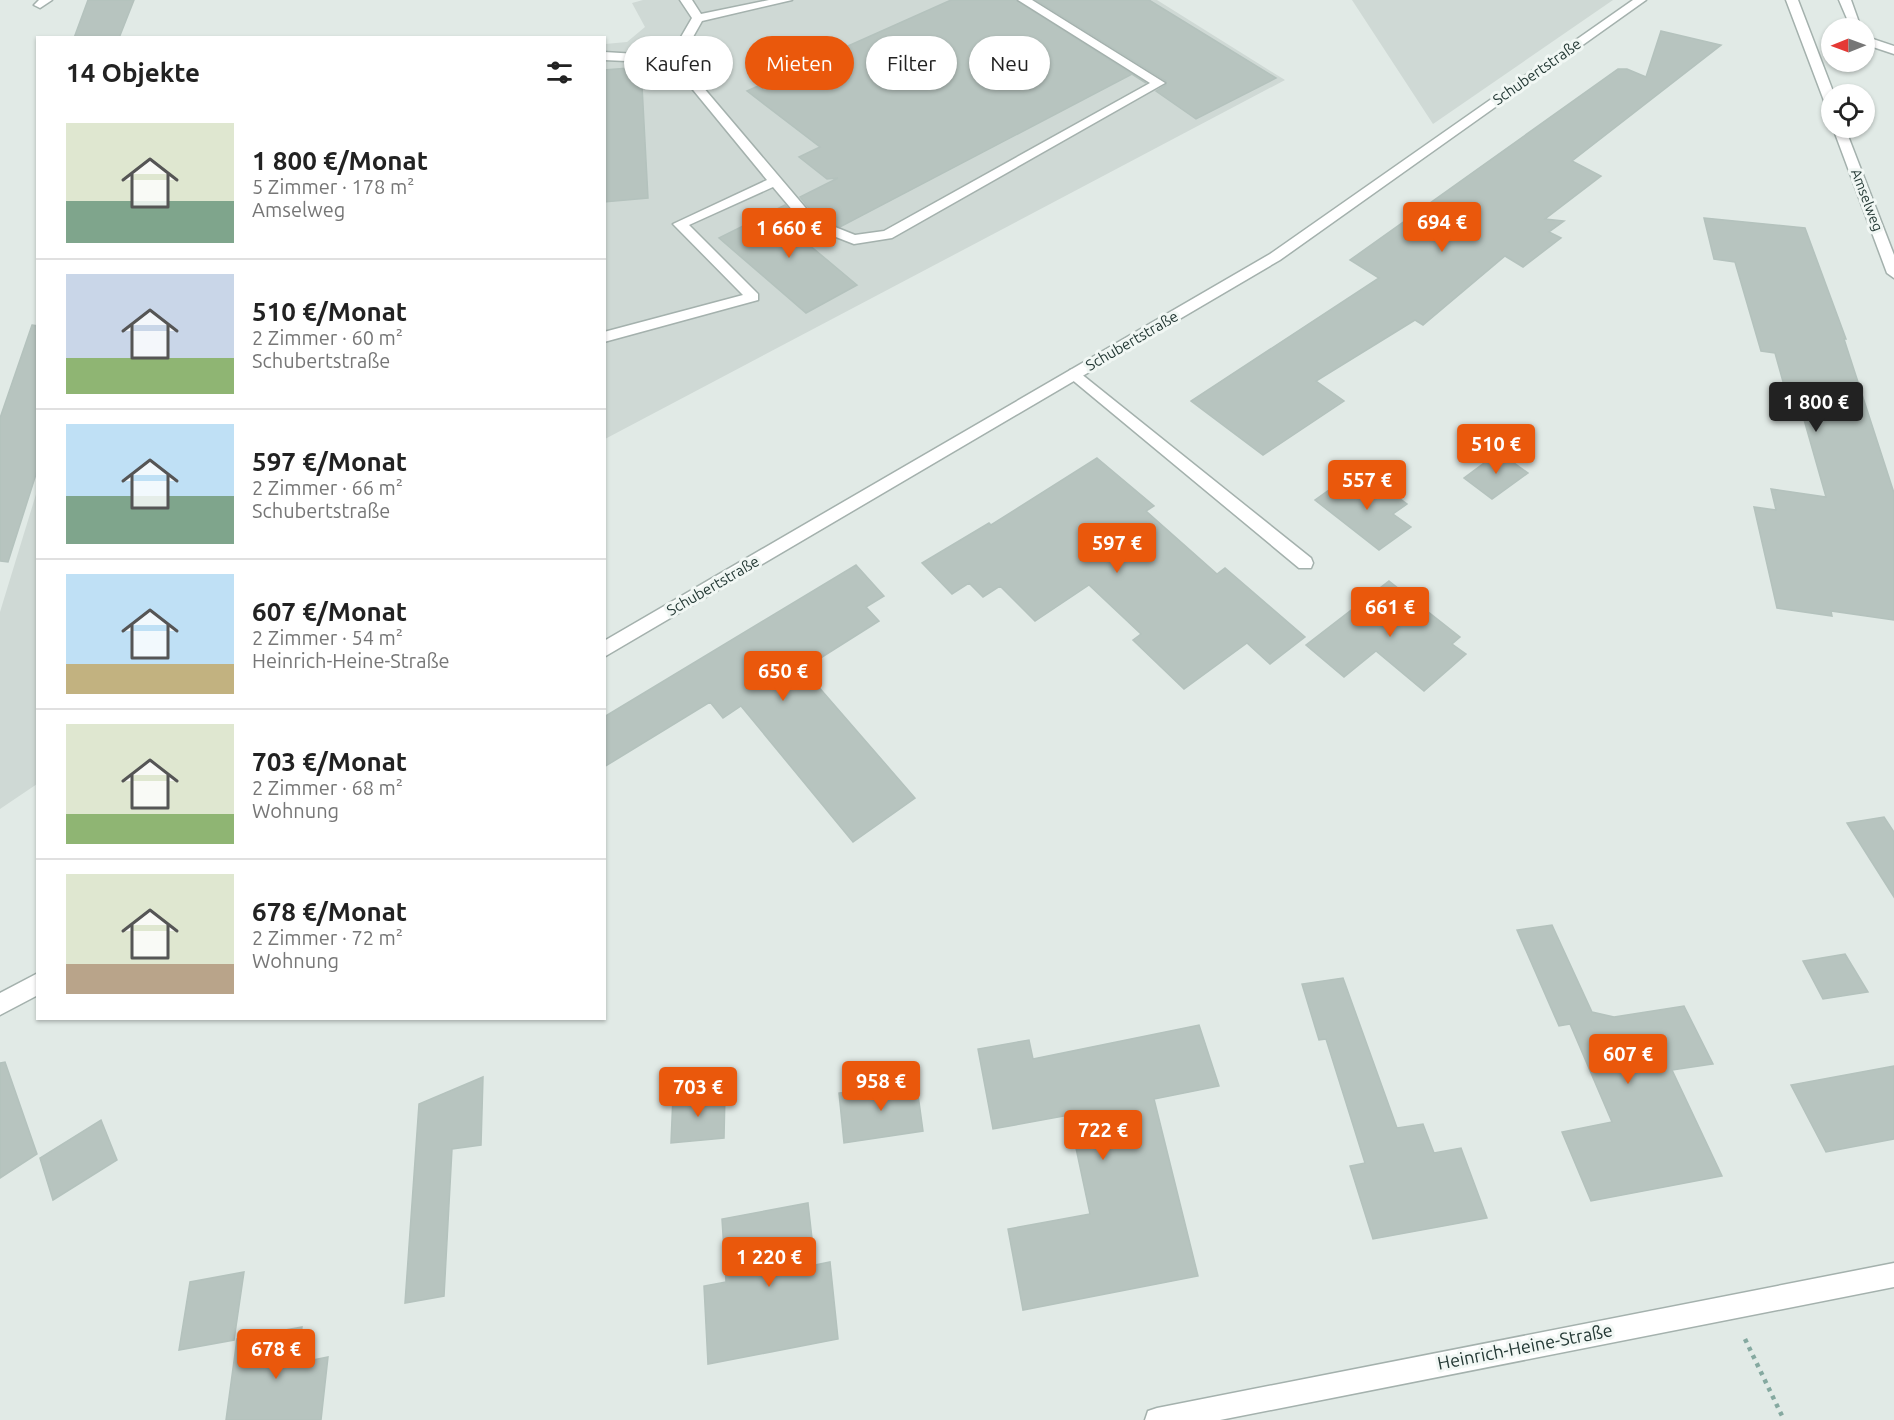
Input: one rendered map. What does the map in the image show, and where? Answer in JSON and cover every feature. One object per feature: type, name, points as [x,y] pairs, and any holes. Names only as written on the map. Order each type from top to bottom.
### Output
[{"type":"street","points":[[686,0],[698,18]]},
{"type":"street","points":[[688,36],[698,18],[786,0]]},
{"type":"street","points":[[699,90],[810,222],[854,240],[887,235],[1159,83],[1024,0]]},
{"type":"street","name":"Schubertstraße","points":[[606,649],[1275,257],[1640,0]]},
{"type":"street","points":[[1792,0],[1824,84]]},
{"type":"street","points":[[1845,0],[1852,18]]},
{"type":"street","points":[[1875,45],[1894,50]]},
{"type":"street","points":[[606,56],[624,57]]},
{"type":"street","name":"Amselweg","points":[[1843,138],[1894,273]]},
{"type":"street","points":[[606,336],[753,297],[680,225],[775,181]]},
{"type":"street","points":[[1075,374],[1305,563]]},
{"type":"street","points":[[0,1005],[36,984]]},
{"type":"street","name":"Heinrich-Heine-Straße","points":[[1156,1420],[1894,1275]]},
{"type":"path","points":[[1730,1307],[1784,1420]]},
{"type":"shaded area","points":[[643,0],[1157,0],[1285,80],[606,438],[606,44],[624,42],[624,90],[733,90],[733,36],[634,36],[645,27],[632,3]]},
{"type":"shaded area","points":[[1352,0],[1613,0],[1433,124]]},
{"type":"shaded area","points":[[36,494],[36,785],[0,809],[0,612]]},
{"type":"building","points":[[88,0],[134,0],[120,36],[75,36]]},
{"type":"building","points":[[951,0],[1016,0],[1132,74],[840,227],[816,217],[800,197],[838,178],[827,179],[799,157],[820,147],[747,91],[854,90],[854,43],[866,38],[866,90],[957,90],[957,36],[870,36]]},
{"type":"building","points":[[1036,0],[1149,0],[1276,78],[1196,119],[1156,91],[1166,85],[1166,81]]},
{"type":"building","points":[[1661,31],[1721,45],[1572,161],[1601,176],[1545,219],[1564,221],[1549,232],[1561,238],[1523,267],[1505,256],[1423,325],[1415,320],[1316,381],[1344,401],[1263,455],[1191,401],[1379,278],[1350,260],[1618,69],[1627,69],[1646,77]]},
{"type":"building","points":[[624,68],[624,90],[642,90],[648,198],[606,202],[606,70]]},
{"type":"building","points":[[785,205],[803,226],[824,235],[808,244],[857,285],[806,313],[719,238]]},
{"type":"building","points":[[1704,218],[1805,228],[1846,339],[1844,339],[1894,493],[1894,620],[1831,611],[1832,616],[1777,608],[1754,507],[1776,510],[1771,489],[1826,497],[1803,416],[1792,414],[1775,353],[1761,351],[1735,262],[1714,259]]},
{"type":"building","points":[[32,325],[36,326],[36,474],[8,562],[0,561],[0,418]]},
{"type":"building","points":[[1499,452],[1528,473],[1492,499],[1464,478]]},
{"type":"building","points":[[1097,458],[1154,506],[1146,511],[1217,574],[1225,568],[1305,637],[1270,664],[1247,643],[1184,689],[1133,640],[1141,634],[1089,585],[1035,621],[1000,586],[983,597],[969,583],[952,594],[922,563],[989,523],[991,525]]},
{"type":"building","points":[[1346,478],[1362,490],[1376,481],[1407,504],[1393,514],[1411,527],[1379,550],[1315,500]]},
{"type":"building","points":[[856,565],[884,596],[866,607],[879,621],[803,669],[915,798],[853,842],[741,706],[723,718],[710,702],[606,766],[606,716]]},
{"type":"building","points":[[1389,581],[1460,637],[1452,644],[1466,654],[1424,691],[1376,651],[1344,677],[1306,645]]},
{"type":"building","points":[[1884,817],[1894,832],[1894,897],[1847,823]]},
{"type":"building","points":[[1552,925],[1592,1012],[1614,1017],[1684,1006],[1713,1064],[1672,1070],[1722,1176],[1591,1201],[1562,1132],[1612,1122],[1570,1024],[1559,1026],[1517,930]]},
{"type":"building","points":[[1845,954],[1868,992],[1823,999],[1803,961]]},
{"type":"building","points":[[1343,978],[1397,1128],[1423,1124],[1434,1153],[1461,1148],[1487,1218],[1373,1239],[1350,1166],[1365,1163],[1326,1039],[1319,1040],[1302,984]]},
{"type":"building","points":[[1199,1025],[1219,1086],[1154,1099],[1198,1276],[1023,1310],[1008,1229],[1090,1214],[1069,1115],[993,1129],[978,1049],[1029,1040],[1033,1059]]},
{"type":"building","points":[[5,1062],[37,1154],[0,1178],[0,1063]]},
{"type":"building","points":[[1894,1066],[1894,1139],[1826,1152],[1791,1085]]},
{"type":"building","points":[[483,1077],[481,1145],[452,1149],[444,1296],[405,1303],[419,1104]]},
{"type":"building","points":[[916,1080],[923,1131],[844,1143],[839,1093]]},
{"type":"building","points":[[725,1093],[724,1138],[671,1143],[673,1096]]},
{"type":"building","points":[[101,1120],[117,1160],[53,1200],[40,1158]]},
{"type":"building","points":[[808,1203],[815,1265],[830,1262],[838,1339],[708,1364],[704,1286],[726,1282],[722,1219]]},
{"type":"building","points":[[244,1272],[234,1340],[179,1350],[190,1282]]},
{"type":"building","points":[[302,1327],[298,1363],[328,1357],[321,1420],[226,1420],[237,1339]]}]
